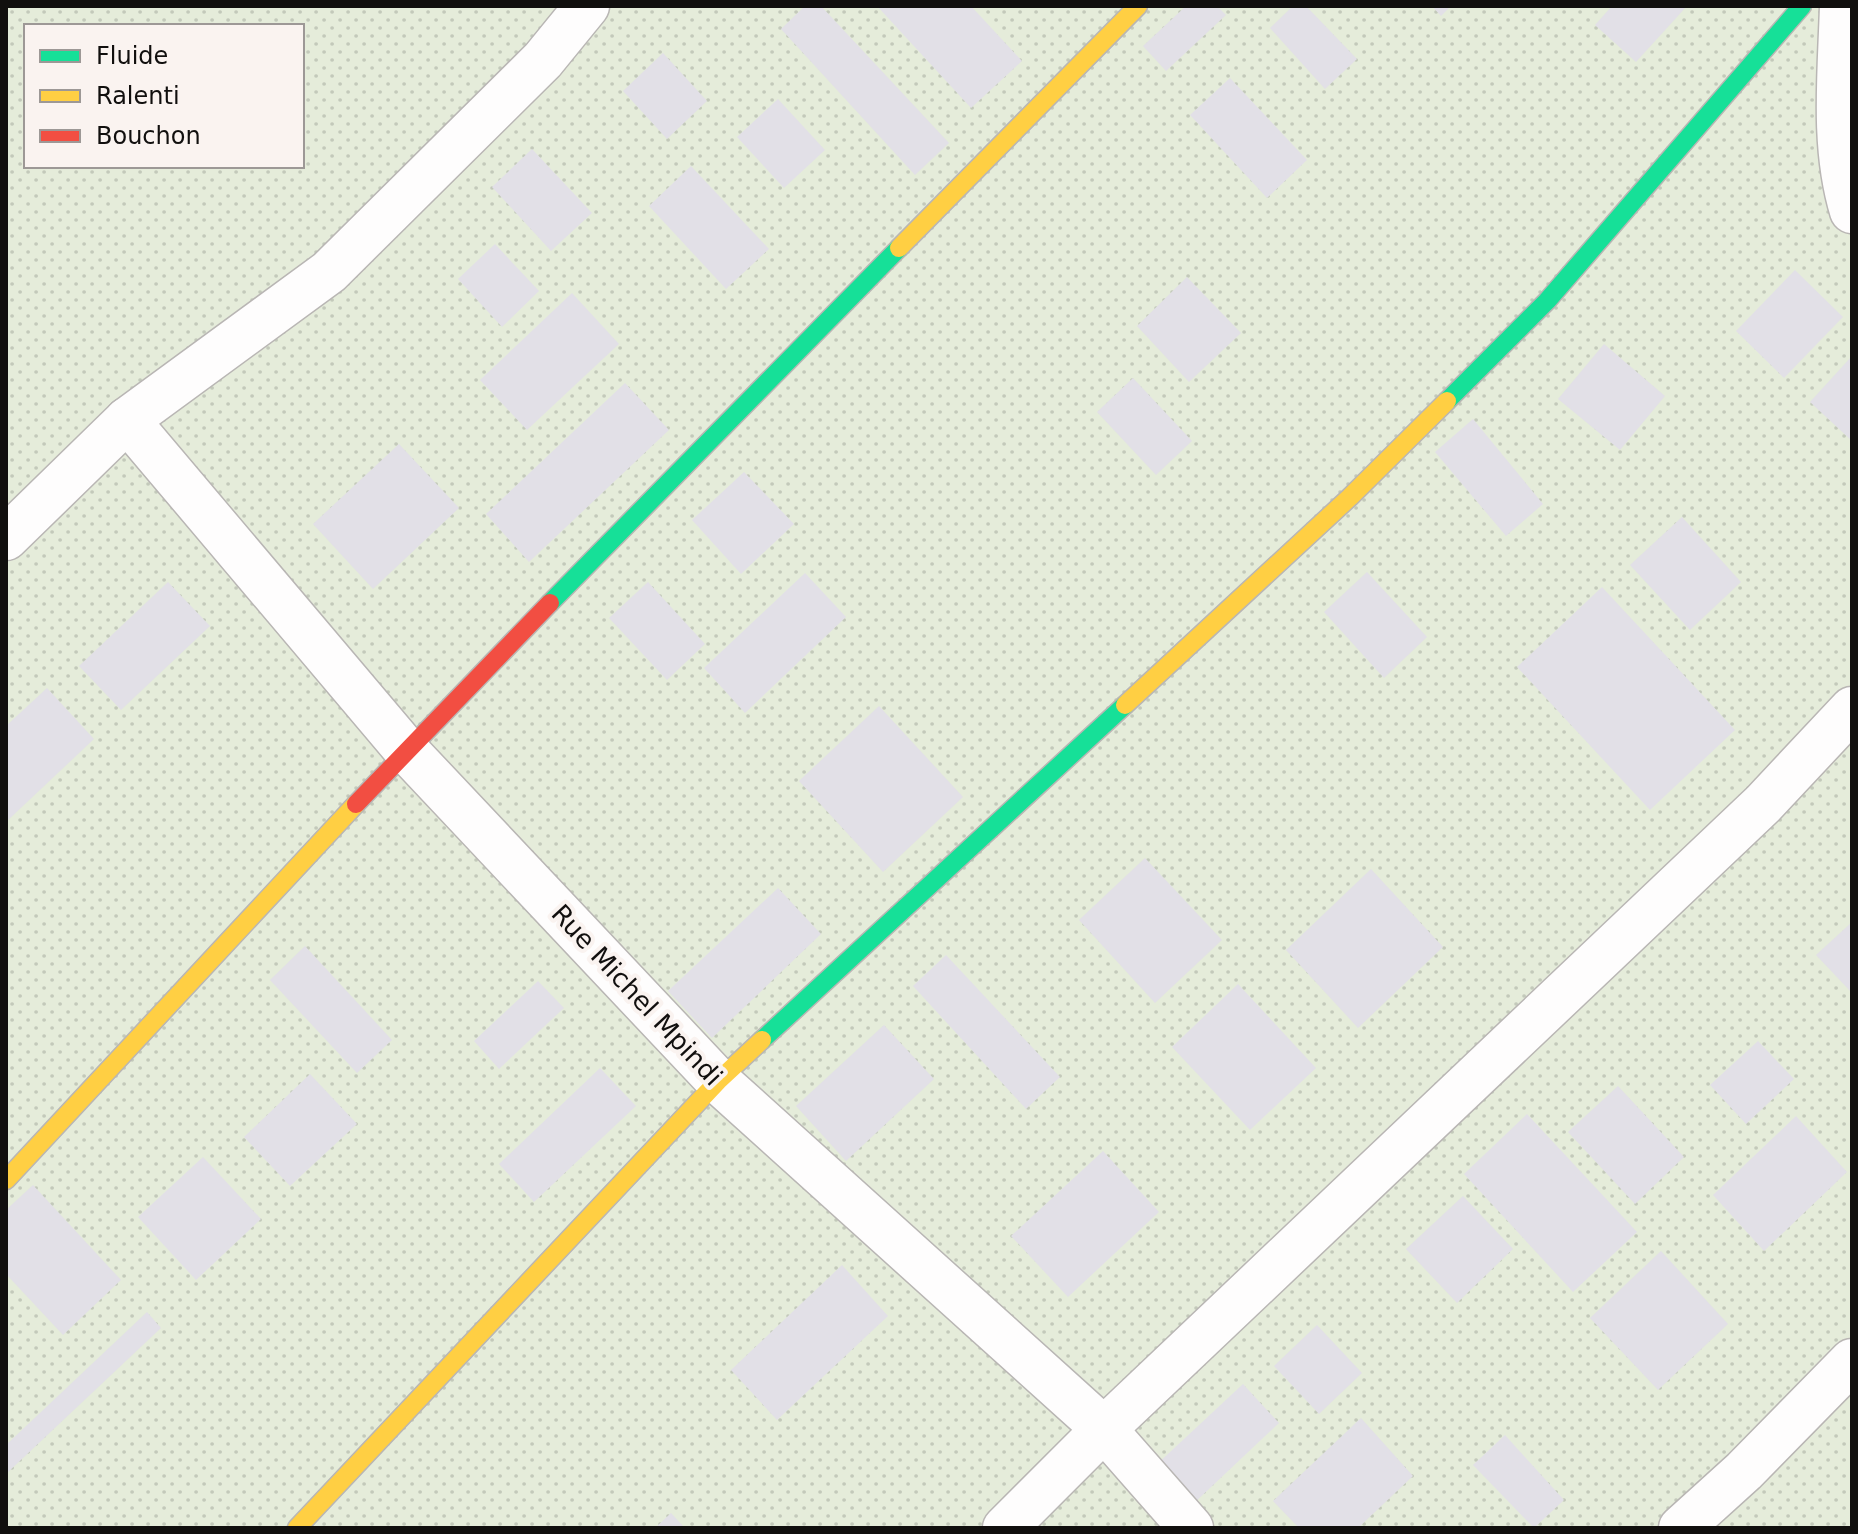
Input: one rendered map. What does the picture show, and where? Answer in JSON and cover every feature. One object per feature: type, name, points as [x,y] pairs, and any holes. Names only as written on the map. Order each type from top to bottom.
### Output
[{"type":"street","points":[[6,538],[127,420],[329,272],[543,60],[587,6]]},
{"type":"street","points":[[6,1180],[406,750],[1138,6]]},
{"type":"street","points":[[297,1528],[718,1081],[1361,487],[1547,301],[1802,6]]},
{"type":"street","points":[[1842,6],[1842,179],[1852,211]]},
{"type":"street","name":"Rue Michel Mpindi","points":[[127,420],[406,750],[718,1081],[1104,1429],[1191,1528]]},
{"type":"street","points":[[1005,1528],[1104,1429],[1763,804],[1852,709]]},
{"type":"street","points":[[1681,1528],[1744,1471],[1852,1361]]},
{"type":"green space","points":[[6,6],[1852,6],[1852,1528],[6,1528]]},
{"type":"building","points":[[805,6],[821,6],[949,143],[915,175],[781,29]]},
{"type":"building","points":[[877,6],[971,6],[1022,61],[971,108]]},
{"type":"building","points":[[1186,6],[1217,6],[1226,15],[1166,71],[1143,46]]},
{"type":"building","points":[[1293,6],[1306,6],[1357,59],[1325,89],[1270,28]]},
{"type":"building","points":[[1432,6],[1451,6],[1441,16]]},
{"type":"building","points":[[1612,6],[1687,6],[1636,62],[1595,25]]},
{"type":"building","points":[[663,53],[707,101],[667,139],[623,91]]},
{"type":"building","points":[[1230,78],[1307,160],[1267,198],[1190,115]]},
{"type":"building","points":[[778,99],[825,150],[784,188],[737,137]]},
{"type":"building","points":[[532,149],[592,213],[551,251],[492,187]]},
{"type":"building","points":[[691,166],[769,249],[726,289],[649,206]]},
{"type":"building","points":[[495,244],[539,291],[502,327],[458,279]]},
{"type":"building","points":[[1795,270],[1843,317],[1784,378],[1736,331]]},
{"type":"building","points":[[1187,277],[1241,333],[1189,382],[1137,326]]},
{"type":"building","points":[[572,293],[619,344],[527,430],[480,380]]},
{"type":"building","points":[[1604,344],[1665,396],[1620,450],[1558,399]]},
{"type":"building","points":[[1852,356],[1852,441],[1810,402]]},
{"type":"building","points":[[1133,378],[1192,441],[1156,475],[1097,412]]},
{"type":"building","points":[[625,383],[669,430],[529,562],[486,514]]},
{"type":"building","points":[[1473,419],[1543,504],[1506,536],[1435,452]]},
{"type":"building","points":[[399,444],[459,508],[373,589],[313,524]]},
{"type":"building","points":[[744,472],[794,524],[741,574],[692,520]]},
{"type":"building","points":[[1682,517],[1741,582],[1690,630],[1630,565]]},
{"type":"building","points":[[1367,572],[1427,637],[1384,678],[1324,612]]},
{"type":"building","points":[[805,573],[846,617],[745,713],[704,668]]},
{"type":"building","points":[[168,582],[210,626],[121,710],[79,666]]},
{"type":"building","points":[[648,582],[705,644],[667,680],[609,618]]},
{"type":"building","points":[[1602,587],[1735,730],[1650,810],[1517,667]]},
{"type":"building","points":[[47,688],[94,739],[6,822],[6,726]]},
{"type":"building","points":[[879,706],[963,797],[883,872],[799,781]]},
{"type":"building","points":[[1145,858],[1222,940],[1155,1003],[1079,920]]},
{"type":"building","points":[[1371,869],[1443,947],[1358,1028],[1286,950]]},
{"type":"building","points":[[778,888],[821,934],[712,1038],[668,991]]},
{"type":"building","points":[[1852,922],[1852,993],[1816,955]]},
{"type":"building","points":[[305,946],[392,1040],[357,1073],[270,980]]},
{"type":"building","points":[[946,955],[1060,1077],[1026,1109],[913,986]]},
{"type":"building","points":[[538,981],[564,1008],[499,1069],[474,1041]]},
{"type":"building","points":[[1238,984],[1316,1068],[1250,1130],[1172,1047]]},
{"type":"building","points":[[884,1025],[934,1079],[846,1161],[796,1106]]},
{"type":"building","points":[[1758,1041],[1794,1079],[1746,1124],[1710,1085]]},
{"type":"building","points":[[600,1068],[636,1106],[534,1202],[499,1164]]},
{"type":"building","points":[[310,1074],[357,1124],[290,1186],[244,1137]]},
{"type":"building","points":[[1618,1086],[1684,1157],[1635,1204],[1568,1132]]},
{"type":"building","points":[[1527,1114],[1637,1232],[1573,1292],[1464,1174]]},
{"type":"building","points":[[1796,1116],[1847,1172],[1764,1251],[1713,1195]]},
{"type":"building","points":[[1103,1151],[1159,1212],[1068,1297],[1011,1236]]},
{"type":"building","points":[[203,1157],[261,1219],[196,1280],[138,1217]]},
{"type":"building","points":[[33,1185],[121,1280],[63,1335],[6,1274],[6,1210]]},
{"type":"building","points":[[1463,1196],[1513,1249],[1457,1303],[1406,1249]]},
{"type":"building","points":[[1661,1251],[1728,1324],[1658,1390],[1590,1318]]},
{"type":"building","points":[[842,1265],[888,1316],[777,1420],[731,1370]]},
{"type":"building","points":[[147,1312],[161,1328],[6,1474],[6,1445]]},
{"type":"building","points":[[1317,1325],[1362,1373],[1319,1414],[1274,1366]]},
{"type":"building","points":[[1243,1384],[1279,1423],[1191,1506],[1154,1467]]},
{"type":"building","points":[[1361,1418],[1413,1476],[1358,1528],[1299,1528],[1273,1501]]},
{"type":"building","points":[[1505,1435],[1564,1500],[1534,1528],[1473,1465]]},
{"type":"building","points":[[671,1513],[685,1528],[655,1528]]},
{"type":"traffic: fast","points":[[1447,401],[1547,301],[1802,6]]},
{"type":"traffic: fast","points":[[550,603],[899,248]]},
{"type":"traffic: fast","points":[[762,1040],[1125,705]]},
{"type":"traffic: slow","points":[[899,248],[1138,6]]},
{"type":"traffic: slow","points":[[1125,705],[1350,497],[1447,401]]},
{"type":"traffic: slow","points":[[6,1180],[356,804]]},
{"type":"traffic: slow","points":[[297,1528],[718,1081],[762,1040]]},
{"type":"traffic: jam","points":[[356,804],[550,603]]}]
